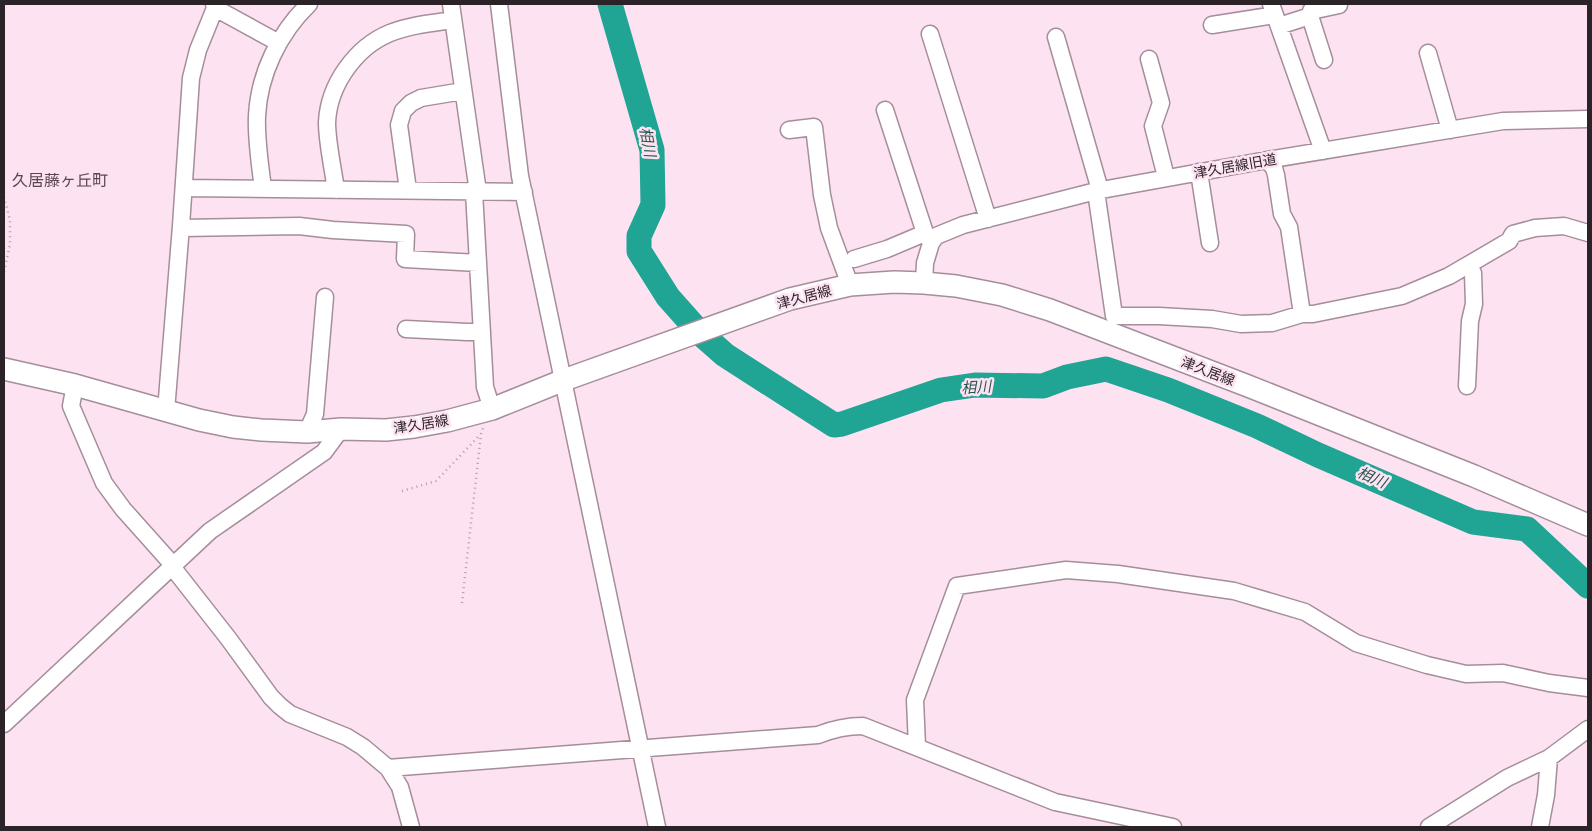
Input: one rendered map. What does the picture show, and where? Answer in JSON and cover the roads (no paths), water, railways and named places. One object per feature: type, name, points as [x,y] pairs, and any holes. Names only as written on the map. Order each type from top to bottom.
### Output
[{"type":"main road","name":"津久居線","points":[[4,369],[75,385],[199,420],[233,427],[307,432],[341,429],[386,430],[414,428],[492,409],[564,380],[790,299],[850,285],[924,282],[1002,295],[1050,310],[1110,324],[1248,386],[1465,472],[1588,525]]},
{"type":"street","points":[[263,188],[259,163],[257,116],[260,93],[267,67],[279,43],[295,18],[308,4]]},
{"type":"street","points":[[499,4],[520,176],[657,827]]},
{"type":"street","points":[[166,411],[193,66],[216,5],[279,43]]},
{"type":"street","points":[[1324,60],[1310,16],[1311,11],[1339,5]]},
{"type":"street","points":[[336,190],[327,122],[334,94],[350,63],[371,44],[388,34],[452,12],[476,192],[485,387],[492,409]]},
{"type":"street","points":[[1212,25],[1275,15],[1310,16]]},
{"type":"street","points":[[1275,15],[1323,151]]},
{"type":"street","points":[[930,34],[988,219]]},
{"type":"street","points":[[1056,37],[1098,190],[1110,324],[1159,316],[1212,319],[1241,324],[1272,323],[1302,314],[1314,314],[1402,296],[1449,276],[1469,265],[1509,241],[1513,234],[1535,228],[1564,226],[1588,233]]},
{"type":"street","points":[[1428,53],[1450,130]]},
{"type":"street","points":[[1149,59],[1161,103],[1153,126],[1166,178]]},
{"type":"street","points":[[408,190],[399,125],[403,111],[411,103],[421,98],[463,91]]},
{"type":"street","points":[[885,110],[928,238],[924,282]]},
{"type":"street","name":"津久居線旧道","points":[[854,259],[936,236],[949,230],[1098,190],[1502,121],[1588,119]]},
{"type":"street","points":[[788,130],[814,127],[827,220],[850,285]]},
{"type":"street","points":[[1268,160],[1274,168],[1282,214],[1289,227],[1302,314]]},
{"type":"street","points":[[1198,172],[1210,243]]},
{"type":"street","points":[[184,188],[524,192]]},
{"type":"street","points":[[181,228],[299,226],[406,234],[405,260],[478,262]]},
{"type":"street","points":[[1467,386],[1470,321],[1474,304],[1474,273],[1469,265]]},
{"type":"street","points":[[307,432],[315,414],[325,297]]},
{"type":"street","points":[[406,330],[482,331]]},
{"type":"street","points":[[75,385],[71,406],[104,483],[123,509],[172,566],[271,697],[280,706],[295,716],[347,737],[363,747],[388,768],[400,787],[411,827]]},
{"type":"street","points":[[4,724],[210,531],[324,452],[341,429]]},
{"type":"street","points":[[917,746],[915,700],[957,586],[1066,570],[1118,574],[1234,591],[1305,612],[1356,643],[1427,665],[1466,674],[1503,673],[1550,683],[1588,688]]},
{"type":"street","points":[[388,768],[818,735],[834,729],[863,726],[1056,802],[1173,827]]},
{"type":"street","points":[[1429,827],[1507,778],[1549,758],[1588,729]]},
{"type":"street","points":[[1540,827],[1546,795],[1549,758]]},
{"type":"waterway","name":"相川","points":[[610,4],[652,150],[653,205],[639,236],[639,251],[668,297],[700,333],[725,355],[834,425],[842,424],[941,390],[975,385],[1043,386],[1067,377],[1106,369],[1168,390],[1257,426],[1318,455],[1473,522],[1527,529],[1588,586]]},
{"type":"district","name":"久居藤ヶ丘町","points":[[60,180]]}]
